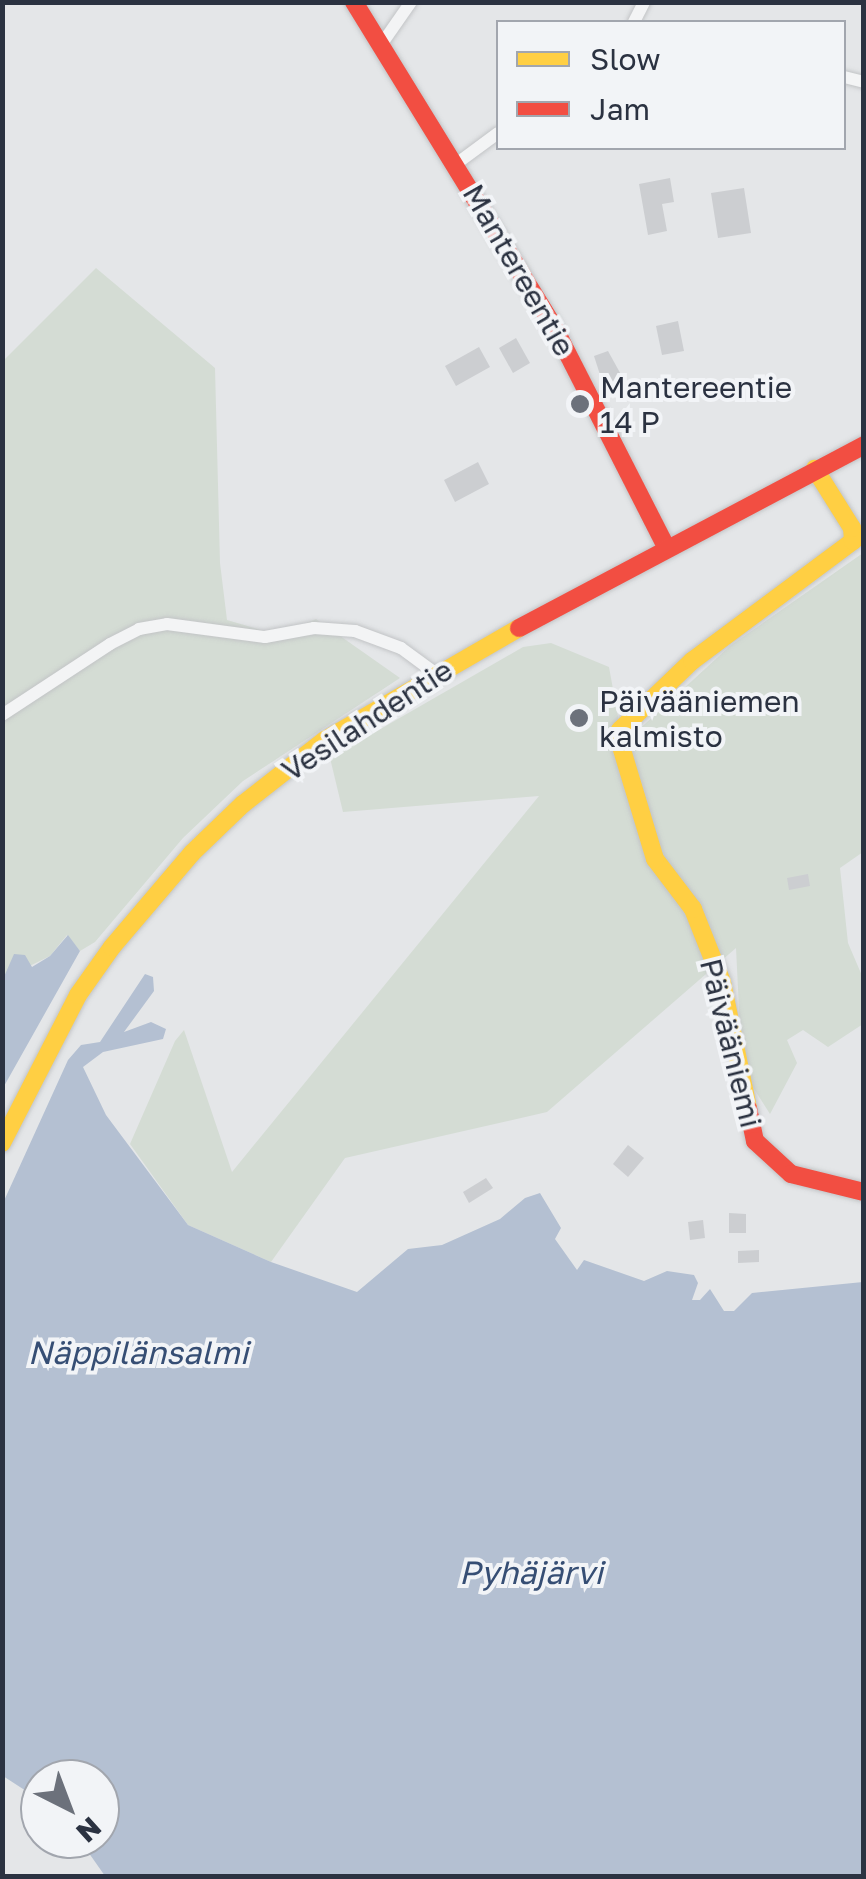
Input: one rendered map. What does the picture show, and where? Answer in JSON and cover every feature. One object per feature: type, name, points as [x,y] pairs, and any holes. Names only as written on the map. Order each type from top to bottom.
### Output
[{"type":"street","name":"Mantereentie","points":[[354,2],[554,325],[666,548]]},
{"type":"street","points":[[382,44],[410,2]]},
{"type":"street","points":[[456,164],[496,134]]},
{"type":"street","name":"Vesilahdentie","points":[[2,1143],[78,996],[112,947],[192,853],[243,804],[325,740],[435,673],[864,445]]},
{"type":"street","name":"Päivääniemi","points":[[815,470],[859,540],[692,661],[620,730],[619,740],[655,859],[693,910],[717,970],[755,1142],[791,1174],[864,1192]]},
{"type":"street","points":[[2,715],[110,644],[138,629],[167,624],[266,637],[314,628],[356,632],[401,648],[435,673]]},
{"type":"shaded area","points":[[96,268],[215,368],[220,563],[227,620],[278,635],[316,619],[400,678],[243,781],[183,838],[95,942],[80,951],[67,935],[50,956],[3,979],[3,361]]},
{"type":"shaded area","points":[[863,553],[863,852],[840,868],[848,943],[863,978],[863,1024],[828,1047],[803,1030],[787,1040],[797,1063],[770,1114],[742,1070],[736,948],[547,1112],[345,1158],[271,1262],[188,1225],[130,1144],[175,1041],[184,1030],[232,1172],[539,796],[343,812],[330,758],[523,647],[551,643],[609,667],[623,744],[730,646]]},
{"type":"water","points":[[68,935],[80,951],[3,1088],[3,979],[14,954],[25,955],[32,967],[50,956]]},
{"type":"water","name":"Pyhäjärvi","points":[[145,974],[153,977],[154,991],[124,1032],[151,1022],[166,1029],[163,1039],[103,1052],[83,1067],[106,1115],[188,1225],[271,1262],[357,1292],[408,1249],[442,1245],[500,1219],[525,1198],[540,1193],[561,1228],[555,1239],[577,1270],[584,1260],[644,1281],[667,1271],[694,1275],[698,1283],[692,1300],[700,1300],[710,1289],[724,1311],[734,1311],[752,1293],[863,1282],[863,1876],[105,1876],[93,1859],[120,1859],[120,1759],[20,1759],[20,1787],[3,1776],[3,1203],[68,1060],[81,1045],[100,1042]]},
{"type":"building","points":[[670,178],[674,202],[662,204],[667,231],[648,235],[639,184]]},
{"type":"building","points":[[744,188],[751,233],[718,238],[711,193]]},
{"type":"building","points":[[678,321],[684,351],[662,355],[656,326]]},
{"type":"building","points":[[516,338],[530,363],[513,373],[499,348]]},
{"type":"building","points":[[479,347],[490,367],[456,386],[445,366]]},
{"type":"building","points":[[608,351],[624,380],[604,387],[594,356]]},
{"type":"building","points":[[478,462],[489,484],[455,502],[444,480]]},
{"type":"building","points":[[808,874],[810,886],[789,890],[787,878]]},
{"type":"building","points":[[628,1145],[644,1158],[628,1177],[613,1164]]},
{"type":"building","points":[[486,1178],[493,1188],[469,1203],[463,1192]]},
{"type":"building","points":[[729,1213],[746,1214],[746,1233],[729,1233]]},
{"type":"building","points":[[703,1220],[705,1238],[690,1240],[688,1222]]},
{"type":"building","points":[[759,1250],[759,1262],[738,1263],[738,1251]]},
{"type":"traffic: slow","points":[[748,1108],[722,982],[693,909],[655,859],[619,740],[620,730],[692,661],[853,541],[852,528],[815,469]]},
{"type":"traffic: slow","points":[[2,1143],[78,995],[112,947],[192,853],[243,804],[325,740],[519,628]]},
{"type":"traffic: jam","points":[[354,2],[553,325],[666,547]]},
{"type":"traffic: jam","points":[[519,628],[864,445]]},
{"type":"traffic: jam","points":[[748,1108],[755,1141],[791,1174],[864,1192]]},
{"type":"place","name":"Mantereentie 14 P","points":[[580,404]]},
{"type":"place","name":"Päivääniemen kalmisto","points":[[579,718]]},
{"type":"water label","name":"Näppilänsalmi","points":[[138,1352]]}]
